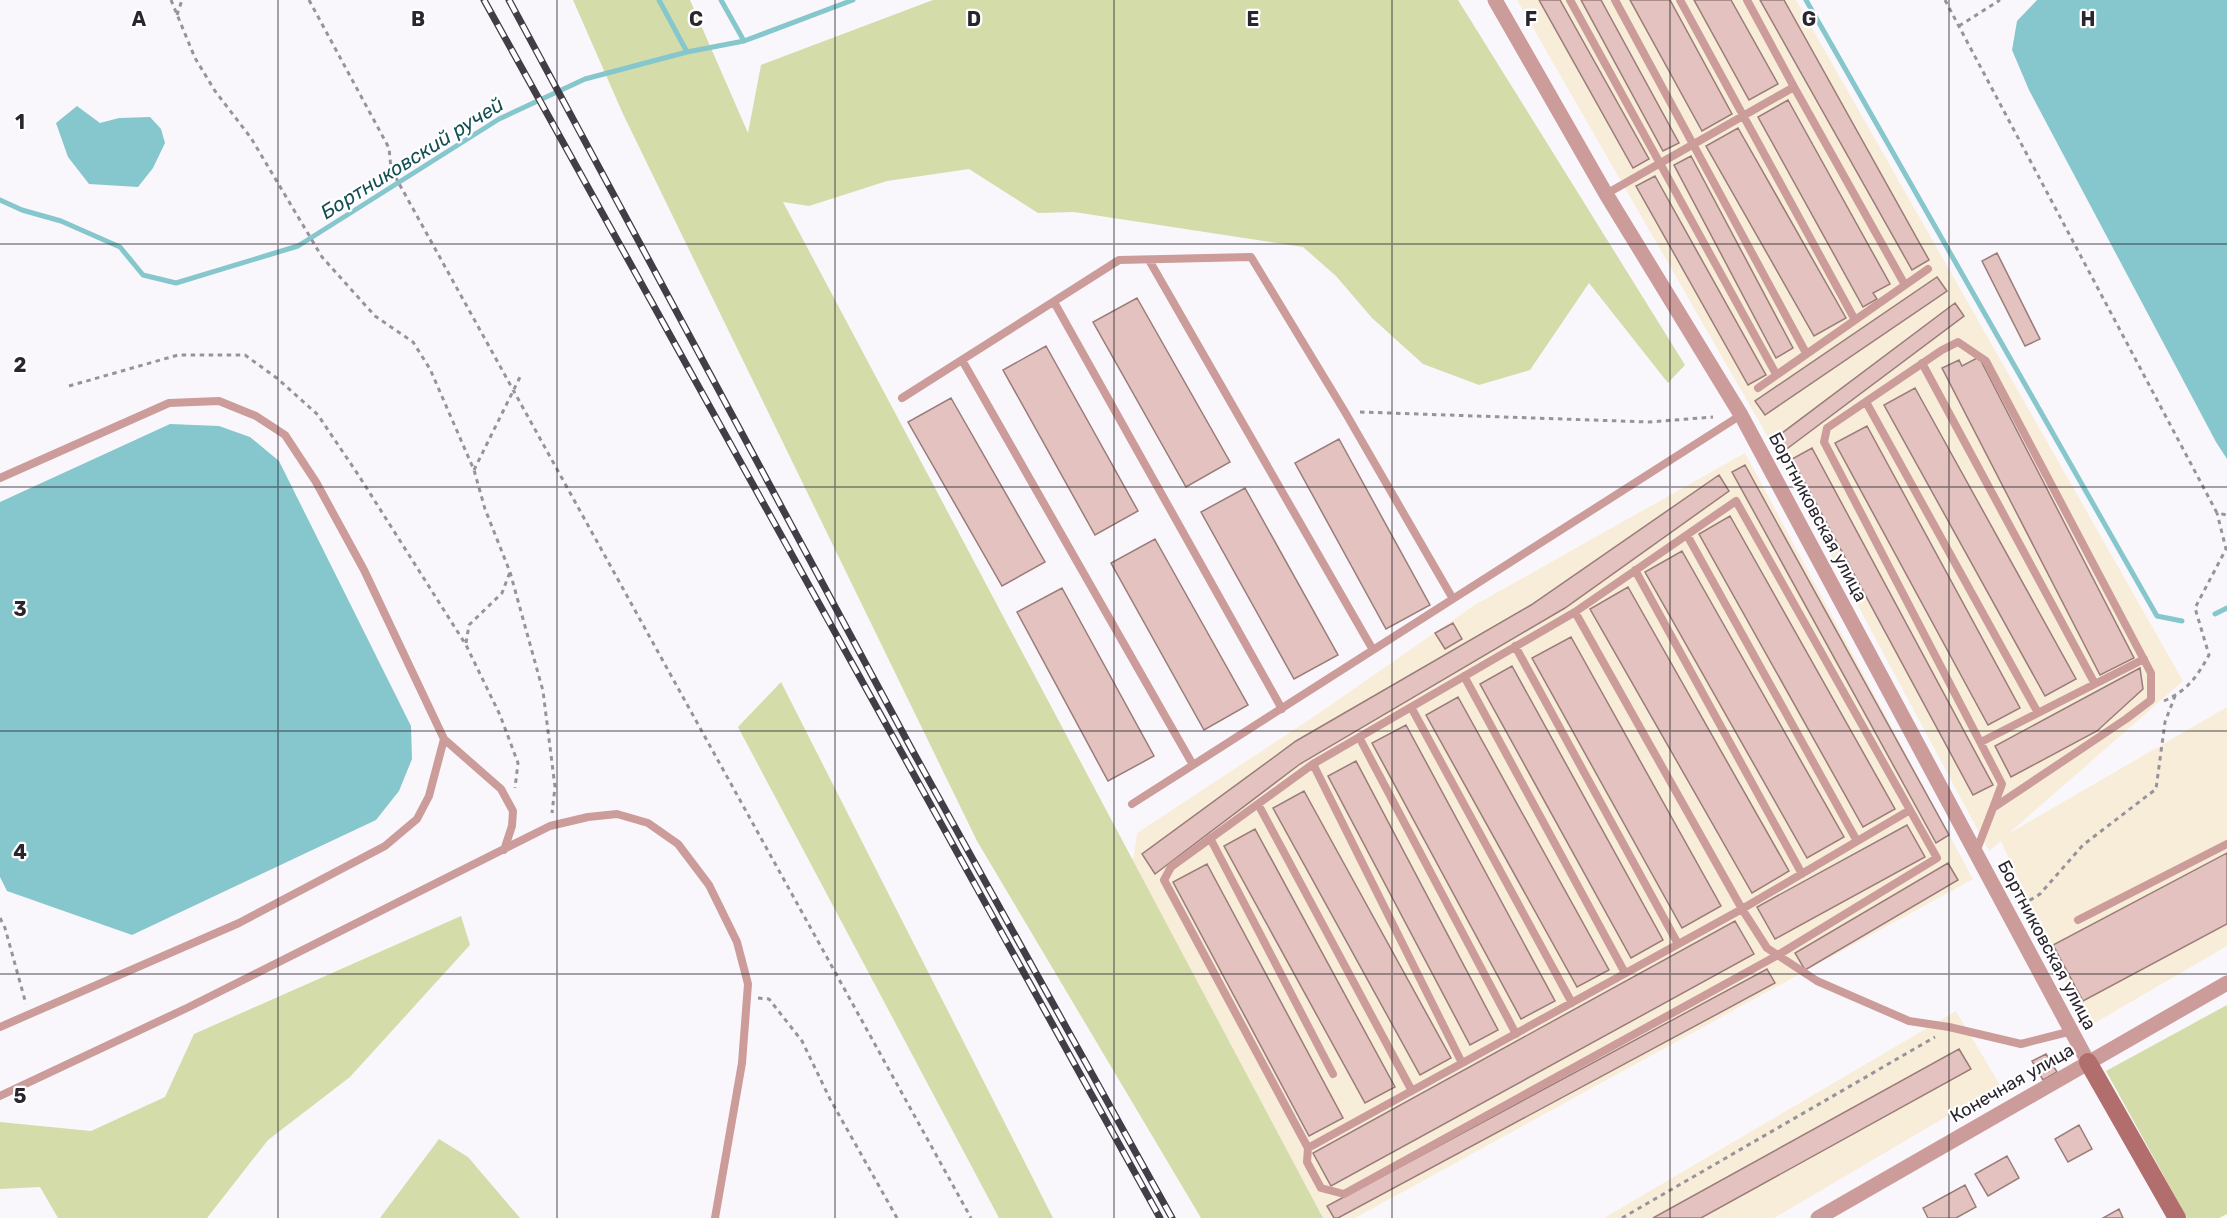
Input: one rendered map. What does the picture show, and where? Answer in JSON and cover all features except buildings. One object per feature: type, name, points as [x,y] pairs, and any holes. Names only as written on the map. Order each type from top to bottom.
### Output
[{"type":"street","name":"Бортниковская улица","points":[[1495,0],[1606,194],[1741,415],[2088,1062]]},
{"type":"street","name":"Конечная улица","points":[[1818,1218],[2227,983]]},
{"type":"street","points":[[2088,1062],[2177,1218]]},
{"type":"lane","points":[[1570,0],[1776,374]]},
{"type":"lane","points":[[1615,0],[1806,353]]},
{"type":"lane","points":[[1680,0],[1855,320]]},
{"type":"lane","points":[[1747,0],[1905,285]]},
{"type":"lane","points":[[1606,194],[1794,87]]},
{"type":"lane","points":[[902,398],[1119,260],[1251,257],[1453,599]]},
{"type":"lane","points":[[1149,260],[1373,650]]},
{"type":"lane","points":[[1758,388],[1928,269]]},
{"type":"lane","points":[[1054,302],[1282,709]]},
{"type":"lane","points":[[1975,854],[2002,784],[1824,442],[1827,428],[1922,363],[1958,342],[1986,361],[2151,673],[2151,699],[1993,808]]},
{"type":"lane","points":[[962,360],[1193,765]]},
{"type":"lane","points":[[1922,363],[2095,684]]},
{"type":"lane","points":[[0,478],[168,404],[219,401],[256,416],[285,435],[316,482],[364,570],[444,739],[501,789],[513,811],[512,826],[504,850]]},
{"type":"lane","points":[[1866,402],[2038,713]]},
{"type":"lane","points":[[1132,804],[1741,415]]},
{"type":"lane","points":[[1736,501],[1937,858],[1778,955],[1344,1194],[1322,1188],[1307,1162],[1308,1148],[1164,880],[1171,867],[1313,764],[1575,612],[1635,570],[1736,501]]},
{"type":"lane","points":[[1687,535],[1857,841]]},
{"type":"lane","points":[[1635,570],[1802,874]]},
{"type":"lane","points":[[1575,612],[1742,909],[1767,948],[1817,981],[1909,1021],[1949,1027],[2021,1044],[2072,1031]]},
{"type":"lane","points":[[1515,646],[1678,944]]},
{"type":"lane","points":[[1981,742],[2144,659]]},
{"type":"lane","points":[[1464,676],[1625,973]]},
{"type":"lane","points":[[1411,707],[1572,1003]]},
{"type":"lane","points":[[1359,737],[1515,1034]]},
{"type":"lane","points":[[0,1027],[239,923],[385,846],[417,819],[429,796],[444,739]]},
{"type":"lane","points":[[1313,764],[1462,1063]]},
{"type":"lane","points":[[1258,804],[1412,1091]]},
{"type":"lane","points":[[1308,1148],[1742,909],[1910,810]]},
{"type":"lane","points":[[0,1096],[189,1007],[550,826],[588,817],[617,814],[648,822],[678,844],[709,885],[737,942],[748,984],[742,1063],[716,1217]]},
{"type":"lane","points":[[1210,838],[1333,1074]]},
{"type":"lane","points":[[2078,920],[2227,844]]},
{"type":"path","points":[[171,0],[195,58],[215,91],[251,138],[322,257],[375,316],[413,342],[430,369],[474,470],[485,509],[510,572],[543,691],[555,787],[550,826]]},
{"type":"path","points":[[177,15],[182,0]]},
{"type":"path","points":[[309,0],[389,148],[391,169],[970,1218]]},
{"type":"path","points":[[1945,0],[2217,513],[2226,549],[2195,608],[2209,656],[2195,680],[2175,696],[2155,705]]},
{"type":"path","points":[[1959,26],[2000,0]]},
{"type":"path","points":[[69,386],[178,355],[245,355],[278,379],[318,415],[466,645],[500,715],[518,763],[513,811]]},
{"type":"path","points":[[474,470],[521,375]]},
{"type":"path","points":[[1344,412],[1649,422],[1741,415]]},
{"type":"path","points":[[2217,513],[2227,514]]},
{"type":"path","points":[[466,645],[469,625],[502,593],[510,572]]},
{"type":"path","points":[[2007,913],[2040,894],[2083,845],[2156,789],[2165,722],[2175,696]]},
{"type":"path","points":[[0,918],[5,928],[29,1014]]},
{"type":"path","points":[[747,997],[769,999],[802,1041],[830,1099],[897,1218]]},
{"type":"path","points":[[1622,1218],[1925,1044],[1949,1027]]},
{"type":"shaded area","points":[[1517,0],[1796,0],[2183,681],[2008,834],[2227,707],[2227,946],[2086,1028],[2001,841],[1989,851],[1764,430]]},
{"type":"shaded area","points":[[1745,453],[1973,879],[1355,1218],[1323,1218],[1133,861],[1137,833],[1312,718],[1473,606]]},
{"type":"shaded area","points":[[1956,1011],[2000,1085],[1774,1218],[1604,1218]]},
{"type":"green space","points":[[573,0],[690,0],[748,133],[761,65],[933,0],[1458,0],[1685,365],[1668,383],[1589,283],[1530,370],[1479,385],[1423,364],[1372,318],[1336,276],[1303,247],[1074,212],[1038,213],[969,169],[887,181],[809,206],[783,202],[1323,1218],[1201,1218],[977,841],[623,114]]},
{"type":"green space","points":[[781,682],[1053,1218],[999,1218],[738,727]]},
{"type":"green space","points":[[461,916],[470,945],[350,1077],[268,1140],[207,1218],[58,1218],[40,1187],[0,1189],[0,1122],[91,1131],[165,1097],[194,1034]]},
{"type":"green space","points":[[2227,1005],[2227,1214],[2219,1218],[2187,1218],[2106,1071]]},
{"type":"green space","points":[[439,1139],[468,1157],[520,1218],[380,1218]]},
{"type":"water","points":[[2037,0],[2227,0],[2227,459],[2029,90],[2012,50],[2017,21]]},
{"type":"water","points":[[77,106],[100,123],[119,118],[150,117],[161,129],[165,143],[153,168],[138,187],[89,184],[68,157],[56,123]]},
{"type":"water","points":[[170,424],[219,426],[250,437],[279,461],[411,726],[412,759],[399,791],[376,820],[132,935],[7,891],[0,877],[0,502]]},
{"type":"waterway","points":[[659,0],[687,52]]},
{"type":"waterway","points":[[721,0],[744,41]]},
{"type":"waterway","name":"Бортниковский ручей","points":[[0,200],[22,210],[61,221],[120,247],[143,275],[176,283],[298,246],[499,119],[585,79],[687,52],[744,41],[853,0]]},
{"type":"waterway","points":[[1806,0],[2157,616],[2182,621]]},
{"type":"waterway","points":[[2215,614],[2227,608]]},
{"type":"railway","points":[[484,0],[1160,1218]]},
{"type":"railway","points":[[509,0],[911,748],[1172,1218]]}]
